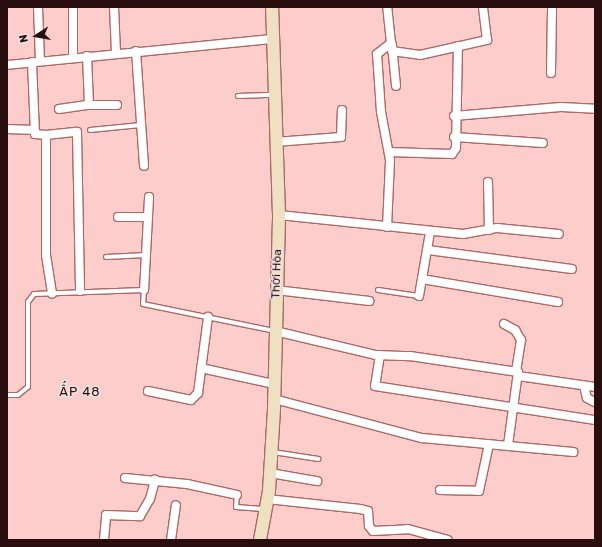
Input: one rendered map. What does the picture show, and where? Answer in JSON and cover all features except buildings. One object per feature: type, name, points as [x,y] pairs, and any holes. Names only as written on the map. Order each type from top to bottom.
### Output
[{"type":"street","points":[[38,7],[40,61]]},
{"type":"street","points":[[73,7],[73,57]]},
{"type":"street","points":[[114,7],[116,53]]},
{"type":"street","name":"Thới Hòa","points":[[260,540],[272,452],[279,215],[275,142],[272,7]]},
{"type":"street","points":[[387,7],[396,86]]},
{"type":"street","points":[[387,227],[389,152],[381,112],[377,54],[392,47],[420,55],[487,40],[483,7]]},
{"type":"street","points":[[551,73],[552,7]]},
{"type":"street","points":[[7,65],[73,57],[273,39]]},
{"type":"street","points":[[389,152],[452,154],[456,148],[454,137],[454,116],[458,46]]},
{"type":"street","points":[[136,51],[144,166]]},
{"type":"street","points":[[87,56],[89,105]]},
{"type":"street","points":[[32,62],[35,134],[46,135],[77,132],[80,291]]},
{"type":"street","points":[[59,109],[89,105],[117,105]]},
{"type":"street","points":[[454,116],[561,107],[595,109]]},
{"type":"street","points":[[275,142],[341,137],[342,110]]},
{"type":"street","points":[[7,129],[35,130]]},
{"type":"street","points":[[46,135],[46,255],[52,294]]},
{"type":"street","points":[[454,137],[543,143]]},
{"type":"street","points":[[488,182],[489,230]]},
{"type":"street","points":[[144,290],[149,197]]},
{"type":"street","points":[[279,215],[430,232],[463,234],[489,230],[558,234]]},
{"type":"street","points":[[118,217],[148,217]]},
{"type":"street","points":[[418,296],[428,250],[430,232]]},
{"type":"street","points":[[428,250],[572,269]]},
{"type":"street","points":[[422,279],[558,302]]},
{"type":"street","points":[[276,290],[369,301]]},
{"type":"street","points":[[148,391],[191,400],[198,393],[208,317]]},
{"type":"street","points":[[504,324],[515,330],[521,340],[508,445]]},
{"type":"street","points":[[275,331],[380,355],[410,356],[595,387]]},
{"type":"street","points":[[380,355],[375,386],[513,410],[595,420]]},
{"type":"street","points":[[201,368],[274,384]]},
{"type":"street","points":[[584,386],[587,398],[595,402]]},
{"type":"street","points":[[274,399],[422,438],[573,452]]},
{"type":"street","points":[[440,490],[478,492],[489,444]]},
{"type":"street","points":[[270,473],[317,481]]},
{"type":"street","points":[[126,478],[155,480],[237,495]]},
{"type":"street","points":[[104,540],[106,515],[140,516],[150,500],[155,480]]},
{"type":"street","points":[[266,504],[360,509],[368,511],[369,526],[373,531],[408,530],[448,540]]},
{"type":"street","points":[[171,540],[176,505]]},
{"type":"lane","points":[[238,96],[274,94]]},
{"type":"lane","points":[[90,130],[141,125]]},
{"type":"lane","points":[[106,257],[146,255]]},
{"type":"lane","points":[[7,395],[18,395],[28,387],[28,302],[34,294],[80,291],[144,290],[143,304],[275,331]]},
{"type":"lane","points":[[378,290],[418,296]]},
{"type":"lane","points":[[272,452],[318,459]]},
{"type":"lane","points":[[237,495],[236,507],[266,504]]},
{"type":"district","name":"ẤP 48","points":[[80,392]]}]
